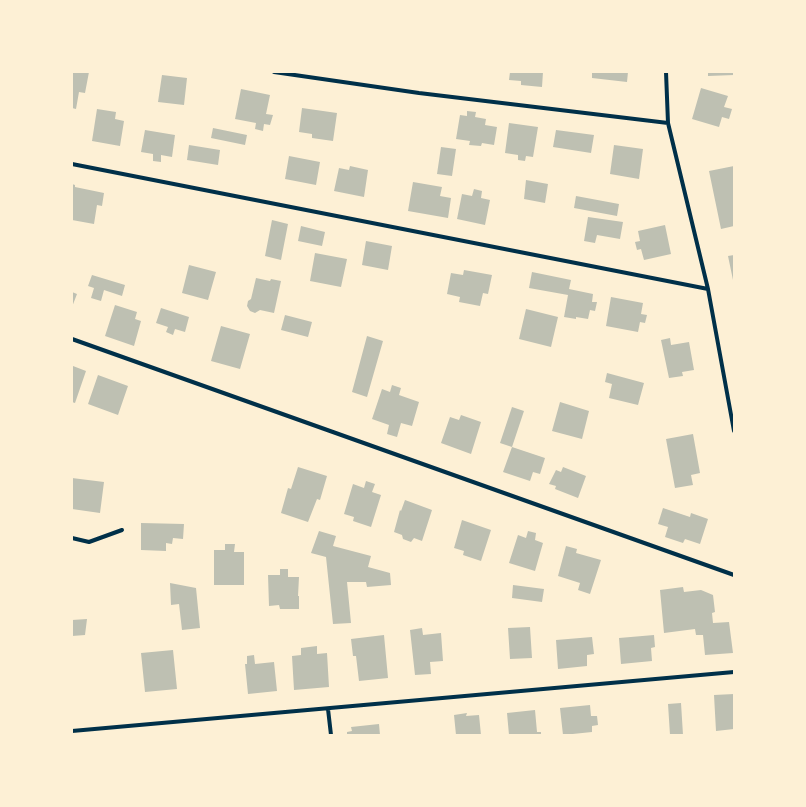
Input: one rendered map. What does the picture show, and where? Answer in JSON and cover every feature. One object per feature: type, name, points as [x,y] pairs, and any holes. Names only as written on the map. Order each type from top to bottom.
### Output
[{"type":"street","points":[[274,72],[419,93],[668,123]]},
{"type":"street","points":[[666,72],[668,123],[708,289],[734,431]]},
{"type":"street","points":[[72,164],[708,289]]},
{"type":"street","points":[[72,340],[734,575]]},
{"type":"street","points":[[72,538],[89,542],[122,530]]},
{"type":"street","points":[[72,731],[734,672]]},
{"type":"street","points":[[328,709],[330,735]]},
{"type":"building","points":[[72,72],[89,72],[85,93],[79,92],[76,109],[72,108]]},
{"type":"building","points":[[510,72],[543,72],[542,87],[521,85],[521,81],[509,80]]},
{"type":"building","points":[[592,72],[628,72],[627,82],[592,78]]},
{"type":"building","points":[[708,72],[734,72],[734,75],[708,76]]},
{"type":"building","points":[[162,75],[187,78],[184,105],[158,102]]},
{"type":"building","points":[[701,88],[728,96],[724,107],[732,109],[729,119],[722,117],[719,127],[692,119]]},
{"type":"building","points":[[241,89],[270,95],[266,114],[273,115],[270,125],[264,124],[263,131],[255,129],[256,123],[235,119]]},
{"type":"building","points":[[302,108],[337,113],[333,141],[312,138],[312,134],[299,132]]},
{"type":"building","points":[[97,109],[116,112],[115,119],[124,121],[120,146],[92,141]]},
{"type":"building","points":[[467,111],[476,112],[475,117],[486,119],[485,125],[497,127],[494,145],[482,143],[481,146],[469,145],[470,141],[456,139],[460,115],[467,116]]},
{"type":"building","points":[[509,123],[538,127],[533,157],[526,156],[525,161],[518,160],[518,155],[505,153]]},
{"type":"building","points":[[213,128],[247,135],[245,145],[211,138]]},
{"type":"building","points":[[145,130],[175,135],[172,157],[161,155],[161,162],[153,161],[153,154],[141,152]]},
{"type":"building","points":[[556,130],[594,135],[591,153],[553,147]]},
{"type":"building","points":[[189,145],[220,150],[218,165],[187,160]]},
{"type":"building","points":[[614,145],[643,149],[639,179],[610,174]]},
{"type":"building","points":[[441,147],[456,149],[452,176],[437,174]]},
{"type":"building","points":[[289,156],[320,162],[316,185],[285,179]]},
{"type":"building","points":[[350,166],[368,170],[364,197],[334,191],[339,168],[349,170]]},
{"type":"building","points":[[734,166],[734,226],[721,229],[709,171]]},
{"type":"building","points":[[526,180],[548,184],[545,203],[524,199]]},
{"type":"building","points":[[413,182],[442,187],[440,196],[451,198],[448,218],[408,211]]},
{"type":"building","points":[[72,184],[75,185],[75,187],[104,193],[102,206],[97,205],[94,224],[72,220]]},
{"type":"building","points":[[474,189],[482,191],[481,198],[490,200],[485,225],[457,219],[462,194],[472,196]]},
{"type":"building","points":[[576,196],[619,204],[617,216],[574,208]]},
{"type":"building","points":[[588,217],[623,222],[620,239],[597,235],[595,243],[584,241]]},
{"type":"building","points":[[272,220],[288,224],[281,260],[265,256]]},
{"type":"building","points":[[665,225],[671,254],[644,260],[641,249],[637,250],[635,242],[640,241],[638,231]]},
{"type":"building","points":[[301,226],[325,232],[322,246],[298,241]]},
{"type":"building","points":[[366,241],[392,246],[388,270],[362,265]]},
{"type":"building","points":[[315,253],[347,259],[341,287],[310,281]]},
{"type":"building","points":[[734,255],[734,280],[733,280],[728,256]]},
{"type":"building","points":[[189,265],[216,272],[208,300],[182,293]]},
{"type":"building","points":[[464,270],[492,275],[488,294],[483,293],[480,306],[459,302],[460,297],[447,294],[451,273],[463,275]]},
{"type":"building","points":[[532,272],[571,280],[569,289],[593,294],[592,302],[597,302],[595,311],[590,310],[588,319],[564,317],[568,295],[529,288]]},
{"type":"building","points":[[92,275],[125,285],[122,296],[104,290],[101,301],[91,298],[94,288],[88,286]]},
{"type":"building","points":[[256,278],[270,281],[271,279],[281,281],[274,313],[260,310],[255,313],[250,311],[247,306],[248,301],[251,299]]},
{"type":"building","points":[[72,292],[77,294],[72,307]]},
{"type":"building","points":[[611,297],[643,303],[641,314],[647,315],[645,323],[640,322],[638,332],[606,326]]},
{"type":"building","points":[[115,305],[137,312],[135,319],[141,321],[134,346],[105,336]]},
{"type":"building","points":[[161,308],[189,317],[185,332],[175,329],[173,335],[166,332],[168,327],[156,323]]},
{"type":"building","points":[[526,309],[558,317],[551,347],[519,339]]},
{"type":"building","points":[[285,315],[312,322],[308,337],[281,330]]},
{"type":"building","points":[[221,326],[250,334],[240,369],[211,361]]},
{"type":"building","points":[[367,336],[383,341],[367,397],[352,392]]},
{"type":"building","points":[[670,338],[671,345],[689,342],[694,370],[682,372],[683,376],[669,378],[661,340]]},
{"type":"building","points":[[73,366],[86,371],[75,403],[72,402]]},
{"type":"building","points":[[607,373],[644,383],[638,405],[609,398],[612,384],[605,382]]},
{"type":"building","points":[[98,375],[128,386],[118,415],[88,404]]},
{"type":"building","points":[[392,385],[401,388],[399,395],[419,402],[412,426],[401,423],[397,437],[387,434],[389,425],[372,419],[382,389],[390,392]]},
{"type":"building","points":[[560,402],[589,411],[582,439],[552,431]]},
{"type":"building","points":[[512,407],[524,411],[512,447],[500,443]]},
{"type":"building","points":[[461,415],[481,422],[471,454],[441,443],[450,417],[459,420]]},
{"type":"building","points":[[693,434],[700,473],[691,475],[693,485],[675,488],[666,439]]},
{"type":"building","points":[[512,447],[545,458],[540,474],[533,472],[530,481],[503,472]]},
{"type":"building","points":[[298,467],[327,476],[320,500],[317,499],[308,522],[281,513],[288,488],[291,489]]},
{"type":"building","points":[[563,467],[586,476],[578,498],[555,489],[556,486],[549,484],[556,470],[561,472]]},
{"type":"building","points":[[72,478],[104,482],[100,513],[72,509]]},
{"type":"building","points":[[366,481],[375,484],[372,492],[381,495],[371,527],[353,521],[354,517],[344,514],[353,484],[364,488]]},
{"type":"building","points":[[405,500],[432,510],[422,541],[414,538],[411,542],[403,539],[402,535],[394,532],[400,510],[401,511]]},
{"type":"building","points":[[663,508],[690,517],[691,513],[708,519],[700,544],[685,539],[683,543],[665,537],[668,527],[658,524]]},
{"type":"building","points":[[462,520],[491,530],[481,561],[463,555],[464,551],[454,548]]},
{"type":"building","points":[[141,523],[184,524],[183,539],[173,538],[172,544],[166,543],[166,551],[141,550]]},
{"type":"building","points":[[319,531],[336,536],[333,546],[371,556],[368,567],[390,573],[391,585],[367,587],[366,582],[347,582],[351,623],[333,624],[326,557],[311,553]]},
{"type":"building","points":[[528,531],[536,533],[535,540],[543,543],[535,571],[509,563],[518,535],[526,538]]},
{"type":"building","points":[[225,544],[235,544],[234,552],[244,552],[244,585],[214,585],[214,550],[225,550]]},
{"type":"building","points":[[566,546],[577,549],[576,553],[601,560],[590,594],[578,590],[580,583],[558,576]]},
{"type":"building","points":[[280,569],[288,569],[288,577],[299,577],[299,609],[280,609],[279,605],[269,606],[268,575],[280,575]]},
{"type":"building","points":[[170,583],[196,588],[200,628],[182,630],[179,604],[171,605]]},
{"type":"building","points":[[513,585],[544,589],[542,602],[512,598]]},
{"type":"building","points":[[683,587],[684,592],[701,590],[713,595],[715,612],[712,613],[713,623],[729,622],[733,653],[705,655],[703,635],[696,635],[695,629],[664,633],[660,590]]},
{"type":"building","points":[[87,619],[85,635],[72,636],[72,620]]},
{"type":"building","points":[[530,627],[532,658],[510,659],[508,628]]},
{"type":"building","points":[[422,628],[423,635],[441,633],[443,661],[430,662],[431,674],[415,675],[410,630]]},
{"type":"building","points":[[384,635],[388,678],[359,681],[356,656],[353,656],[351,639]]},
{"type":"building","points":[[654,635],[655,647],[651,648],[652,661],[621,664],[619,638]]},
{"type":"building","points":[[592,637],[594,654],[587,655],[587,666],[558,669],[556,640]]},
{"type":"building","points":[[317,646],[317,654],[327,653],[329,687],[294,690],[292,656],[301,655],[301,648]]},
{"type":"building","points":[[173,650],[177,689],[145,692],[141,653]]},
{"type":"building","points":[[254,655],[255,664],[274,662],[277,691],[248,694],[245,664],[247,664],[247,656]]},
{"type":"building","points":[[734,694],[734,729],[716,731],[714,695]]},
{"type":"building","points":[[681,703],[683,735],[670,735],[668,704]]},
{"type":"building","points":[[590,705],[591,716],[597,716],[598,725],[592,726],[592,732],[563,735],[560,708]]},
{"type":"building","points":[[535,710],[537,732],[541,732],[541,735],[509,735],[507,713]]},
{"type":"building","points":[[467,713],[466,716],[479,715],[481,735],[456,735],[454,715]]},
{"type":"building","points":[[379,724],[380,735],[347,735],[347,732],[352,731],[351,727]]}]
